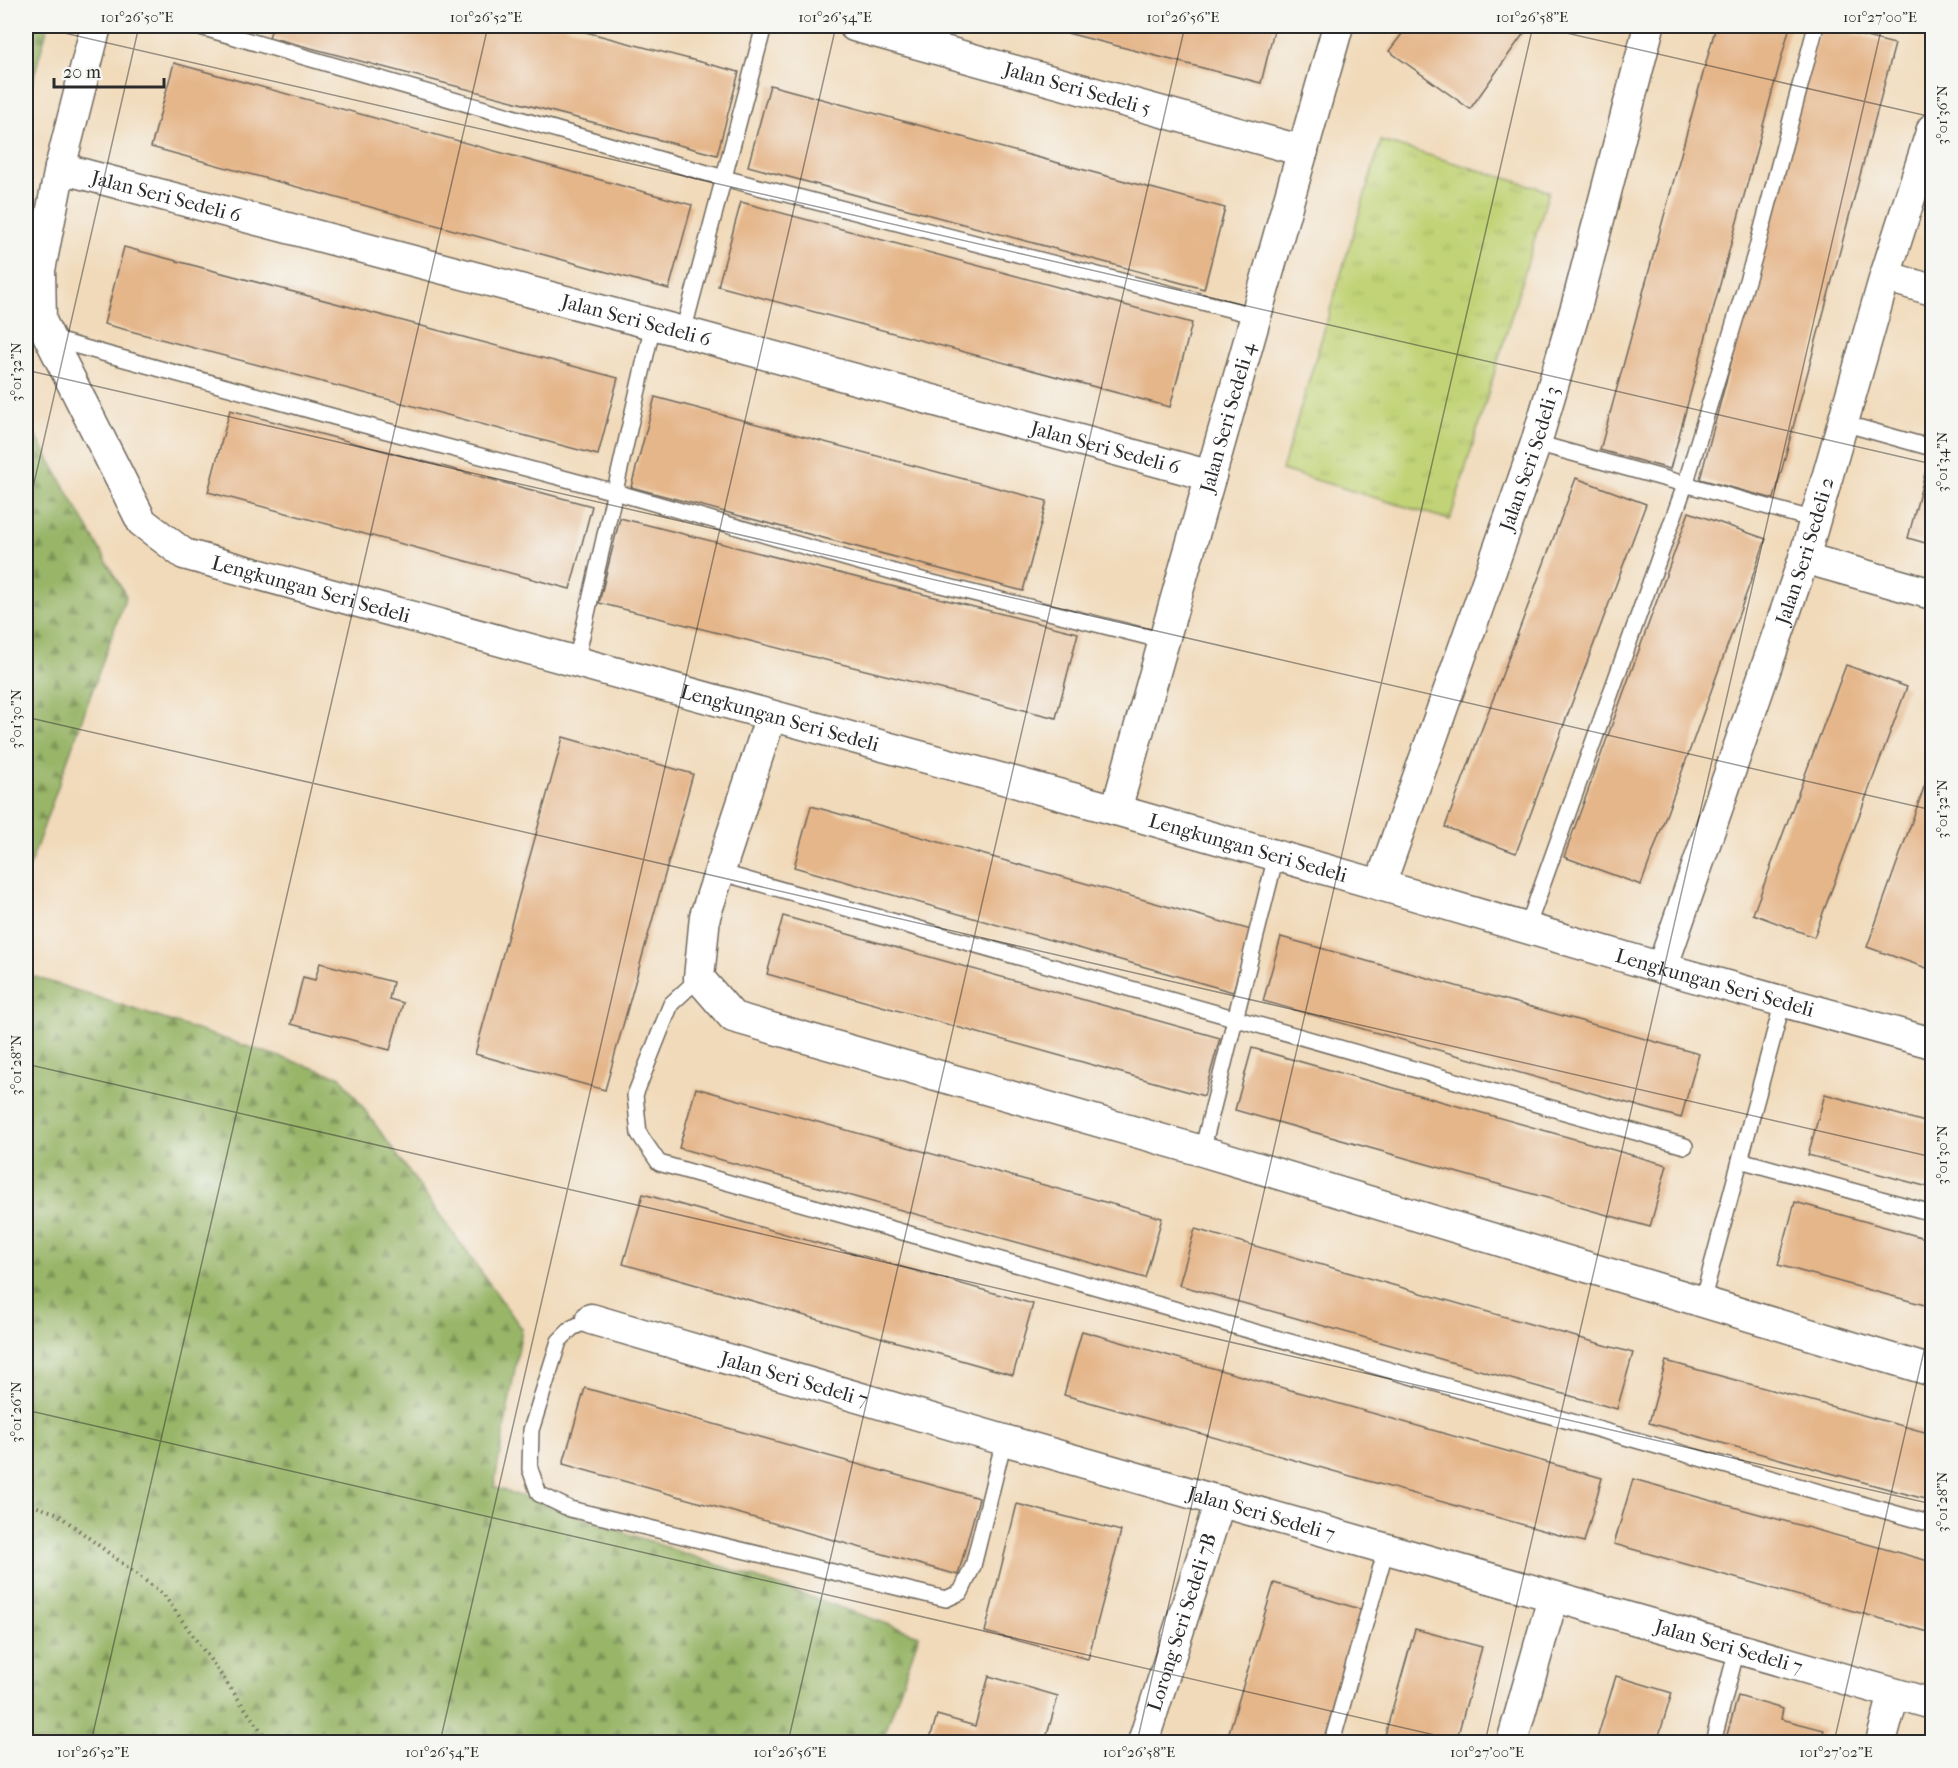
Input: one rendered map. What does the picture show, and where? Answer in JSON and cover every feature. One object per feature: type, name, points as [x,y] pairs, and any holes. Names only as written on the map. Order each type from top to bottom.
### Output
[{"type":"street","name":"Lengkungan Seri Sedeli","points":[[96,26],[60,168],[40,270],[41,321],[142,522],[184,554],[1116,810],[1662,968],[1932,1043]]},
{"type":"street","name":"Jalan Seri Sedeli 5","points":[[854,26],[1303,151]]},
{"type":"street","name":"Jalan Seri Sedeli 4","points":[[1116,810],[1338,26]]},
{"type":"street","name":"Jalan Seri Sedeli 3","points":[[1380,885],[1536,443],[1577,304],[1649,26]]},
{"type":"street","name":"Jalan Seri Sedeli 2","points":[[1662,968],[1804,558],[1885,276],[1932,134]]},
{"type":"street","name":"Jalan Seri Sedeli 6","points":[[60,168],[653,324],[1211,476]]},
{"type":"street","points":[[1885,276],[1932,290]]},
{"type":"street","points":[[1804,558],[1932,594]]},
{"type":"street","points":[[771,716],[705,916],[699,978],[733,1017],[1202,1151],[1932,1371]]},
{"type":"street","name":"Jalan Seri Sedeli 7","points":[[591,1319],[1004,1440],[1932,1704]]},
{"type":"street","name":"Lorong Seri Sedeli 7B","points":[[1143,1743],[1220,1501]]},
{"type":"street","points":[[1512,1743],[1553,1597]]},
{"type":"street","points":[[1881,1743],[1894,1694]]},
{"type":"lane","points":[[197,26],[724,178],[1256,316]]},
{"type":"lane","points":[[682,332],[764,26]]},
{"type":"lane","points":[[1527,928],[1685,485],[1756,251],[1816,26]]},
{"type":"lane","points":[[576,662],[653,324]]},
{"type":"lane","points":[[49,338],[615,492],[929,582],[1164,641]]},
{"type":"lane","points":[[1843,423],[1932,448]]},
{"type":"lane","points":[[1536,443],[1815,520]]},
{"type":"lane","points":[[1202,1151],[1275,856]]},
{"type":"lane","points":[[719,872],[1685,1146]]},
{"type":"lane","points":[[699,978],[671,1004],[635,1095],[639,1134],[659,1163],[1932,1524]]},
{"type":"lane","points":[[1702,1302],[1783,1001]]},
{"type":"lane","points":[[1740,1160],[1932,1213]]},
{"type":"lane","points":[[591,1319],[572,1328],[560,1341],[531,1430],[530,1469],[539,1494],[570,1509],[946,1599],[961,1592],[973,1566],[1004,1440]]},
{"type":"lane","points":[[1332,1743],[1386,1549]]},
{"type":"lane","points":[[1713,1743],[1737,1649]]},
{"type":"path","points":[[26,1503],[56,1513],[164,1595],[269,1743]]},
{"type":"green space","points":[[26,26],[48,26],[26,104]]},
{"type":"green space","points":[[1381,141],[1549,191],[1450,520],[1282,470]]},
{"type":"green space","points":[[26,418],[126,596],[26,876]]},
{"type":"green space","points":[[26,974],[341,1077],[522,1329],[494,1487],[919,1635],[882,1742],[26,1742]]},
{"type":"building","points":[[273,26],[563,26],[739,72],[717,155],[269,37]]},
{"type":"building","points":[[1040,26],[1275,26],[1261,83]]},
{"type":"building","points":[[1408,26],[1529,26],[1470,109],[1389,51]]},
{"type":"building","points":[[1716,26],[1790,26],[1670,469],[1600,450]]},
{"type":"building","points":[[1821,26],[1895,44],[1774,499],[1700,479]]},
{"type":"building","points":[[174,63],[692,205],[669,289],[151,147]]},
{"type":"building","points":[[770,85],[1225,208],[1204,289],[748,166]]},
{"type":"building","points":[[741,202],[1192,323],[1170,407],[718,286]]},
{"type":"building","points":[[124,247],[618,378],[598,455],[104,324]]},
{"type":"building","points":[[655,397],[1047,501],[1023,591],[631,487]]},
{"type":"building","points":[[1932,403],[1932,440],[1922,438]]},
{"type":"building","points":[[230,410],[592,506],[570,589],[208,492]]},
{"type":"building","points":[[1927,466],[1932,467],[1932,545],[1908,538]]},
{"type":"building","points":[[1576,478],[1646,504],[1516,853],[1445,827]]},
{"type":"building","points":[[1689,512],[1766,539],[1641,885],[1564,857]]},
{"type":"building","points":[[620,518],[1078,633],[1056,718],[599,603]]},
{"type":"building","points":[[1846,665],[1907,687],[1814,937],[1753,914]]},
{"type":"building","points":[[563,737],[693,774],[605,1090],[475,1054]]},
{"type":"building","points":[[1932,765],[1932,970],[1867,947]]},
{"type":"building","points":[[811,806],[1251,930],[1233,992],[794,867]]},
{"type":"building","points":[[783,916],[1220,1038],[1204,1096],[767,974]]},
{"type":"building","points":[[1281,937],[1699,1054],[1681,1118],[1263,1001]]},
{"type":"building","points":[[320,963],[393,982],[389,999],[403,1003],[390,1050],[291,1024],[303,977],[315,980]]},
{"type":"building","points":[[1252,1048],[1667,1165],[1650,1227],[1235,1110]]},
{"type":"building","points":[[696,1088],[1162,1218],[1145,1278],[679,1148]]},
{"type":"building","points":[[1825,1094],[1932,1124],[1932,1188],[1808,1155]]},
{"type":"building","points":[[643,1194],[1033,1304],[1013,1375],[623,1264]]},
{"type":"building","points":[[1795,1202],[1932,1240],[1932,1307],[1778,1265]]},
{"type":"building","points":[[1195,1229],[1633,1353],[1617,1409],[1179,1285]]},
{"type":"building","points":[[1082,1331],[1602,1478],[1584,1542],[1064,1395]]},
{"type":"building","points":[[1666,1361],[1932,1434],[1932,1501],[1649,1423]]},
{"type":"building","points":[[585,1388],[979,1498],[958,1575],[563,1464]]},
{"type":"building","points":[[1633,1479],[1932,1562],[1932,1633],[1614,1544]]},
{"type":"building","points":[[1017,1504],[1121,1531],[1088,1659],[985,1632]]},
{"type":"building","points":[[1274,1583],[1363,1610],[1323,1742],[1226,1742]]},
{"type":"building","points":[[1415,1629],[1482,1647],[1456,1742],[1383,1742]]},
{"type":"building","points":[[989,1676],[1058,1696],[1045,1742],[929,1742],[937,1715],[975,1726]]},
{"type":"building","points":[[1616,1676],[1672,1693],[1657,1742],[1596,1742]]},
{"type":"building","points":[[1738,1696],[1783,1709],[1781,1719],[1824,1730],[1820,1742],[1725,1742]]}]
